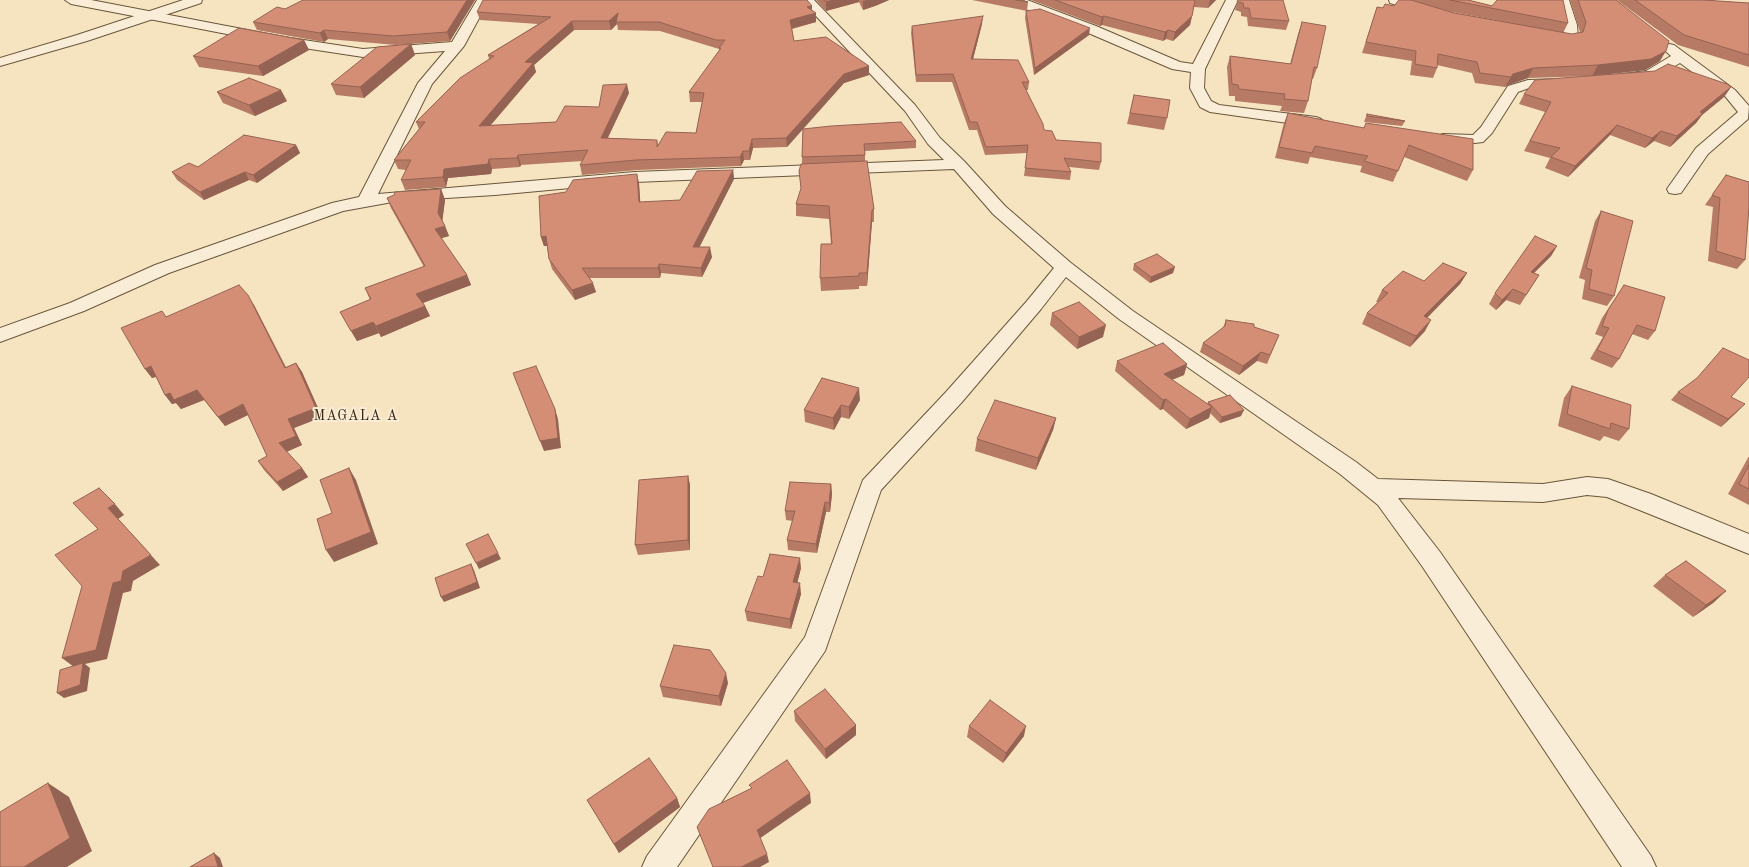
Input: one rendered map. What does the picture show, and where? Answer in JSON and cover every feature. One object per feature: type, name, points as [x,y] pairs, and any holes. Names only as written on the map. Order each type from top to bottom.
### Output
[{"type":"street","points":[[71,0],[284,41],[363,53],[457,46]]},
{"type":"street","points":[[0,62],[153,16],[196,0]]},
{"type":"street","points":[[366,201],[425,83],[457,46],[483,0]]},
{"type":"street","points":[[807,0],[910,108],[934,141],[958,164],[999,210],[1064,267],[1126,315],[1222,379],[1348,468],[1386,499],[1431,558],[1640,867]]},
{"type":"street","points":[[1015,0],[1091,29],[1177,66],[1198,69]]},
{"type":"street","points":[[1232,0],[1198,69],[1197,88],[1205,104],[1215,109],[1333,124]]},
{"type":"street","points":[[1395,0],[1436,13]]},
{"type":"street","points":[[1531,33],[1557,38],[1571,38],[1570,25],[1564,0]]},
{"type":"street","points":[[1655,38],[1730,93],[1746,112],[1702,151],[1675,189]]},
{"type":"street","points":[[1612,79],[1649,75],[1680,57]]},
{"type":"street","points":[[1427,136],[1458,140],[1477,139],[1487,130],[1513,89],[1528,84],[1576,82]]},
{"type":"street","points":[[0,335],[77,307],[162,269],[338,207],[366,201],[398,196],[635,177],[958,164]]},
{"type":"street","points":[[658,867],[816,643],[871,486],[915,437],[954,397],[1034,305],[1064,267]]},
{"type":"street","points":[[1372,488],[1543,493],[1587,486],[1608,488],[1643,500],[1700,525],[1749,544]]},
{"type":"building","points":[[303,0],[467,0],[447,32],[393,36],[324,30],[320,33],[253,22],[277,7],[285,9]]},
{"type":"building","points":[[483,0],[807,0],[812,6],[807,7],[816,13],[790,20],[794,41],[826,37],[869,66],[844,74],[786,138],[752,139],[749,151],[743,151],[740,157],[636,160],[580,165],[588,150],[518,155],[517,158],[489,159],[488,164],[444,169],[443,177],[401,180],[411,160],[394,160],[425,122],[416,122],[460,78],[494,56],[488,55],[551,17],[477,12]],"holes":[[[618,13],[616,22],[659,22],[716,40],[725,40],[719,48],[721,48],[689,92],[704,93],[696,133],[666,132],[657,147],[657,140],[601,138],[627,84],[603,85],[599,107],[565,106],[556,122],[479,126],[533,63],[525,62],[572,21],[609,21]]]},
{"type":"building","points":[[1055,0],[1195,0],[1192,16],[1175,32],[1168,30],[1165,32],[1104,16],[1102,17]]},
{"type":"building","points":[[1238,0],[1283,0],[1289,21],[1251,18],[1249,8],[1244,8],[1243,3],[1237,2]]},
{"type":"building","points":[[1399,0],[1411,0],[1454,13],[1572,34],[1583,32],[1586,22],[1578,0],[1616,0],[1669,41],[1666,51],[1651,59],[1598,65],[1533,68],[1513,74],[1511,77],[1480,73],[1477,62],[1438,54],[1437,68],[1415,64],[1416,51],[1366,42],[1377,7],[1383,8],[1385,4],[1394,6]]},
{"type":"building","points":[[1450,0],[1468,0],[1492,6],[1497,0],[1563,0],[1568,23]]},
{"type":"building","points":[[1635,0],[1703,0],[1749,3],[1749,55],[1684,35]]},
{"type":"building","points":[[1040,9],[1090,28],[1035,68],[1026,11]]},
{"type":"building","points":[[983,16],[971,59],[1018,60],[1029,82],[1022,82],[1043,124],[1044,130],[1052,131],[1056,140],[1101,143],[1101,162],[1064,158],[1071,172],[1025,168],[1028,145],[986,147],[977,122],[970,122],[953,74],[916,75],[912,26]]},
{"type":"building","points":[[1302,22],[1326,26],[1317,68],[1314,67],[1308,101],[1284,99],[1285,94],[1239,89],[1238,85],[1232,84],[1230,56],[1291,64]]},
{"type":"building","points":[[239,28],[304,40],[258,66],[193,56]]},
{"type":"building","points":[[411,44],[360,87],[331,84],[377,47]]},
{"type":"building","points":[[1668,64],[1727,84],[1731,87],[1700,112],[1703,113],[1677,136],[1661,131],[1652,138],[1617,125],[1575,166],[1551,157],[1560,148],[1530,141],[1551,102],[1524,94],[1535,80],[1655,71]]},
{"type":"building","points":[[249,78],[281,90],[249,105],[217,92]]},
{"type":"building","points":[[1134,95],[1170,100],[1167,118],[1130,113]]},
{"type":"building","points":[[1288,113],[1364,128],[1366,123],[1473,139],[1473,170],[1409,145],[1398,171],[1364,161],[1368,156],[1315,146],[1312,153],[1279,147]]},
{"type":"building","points":[[1367,114],[1405,121],[1367,116]]},
{"type":"building","points":[[901,122],[916,141],[864,144],[865,155],[802,157],[803,129]]},
{"type":"building","points":[[244,135],[296,145],[253,175],[245,172],[200,192],[172,172],[189,163],[198,167]]},
{"type":"building","points":[[867,161],[874,209],[872,210],[867,273],[859,273],[859,276],[820,278],[821,244],[832,244],[829,206],[796,204],[801,188],[799,171],[801,164]]},
{"type":"building","points":[[733,170],[693,247],[710,247],[701,268],[659,264],[658,268],[582,268],[593,283],[572,290],[549,259],[546,236],[541,237],[539,196],[566,192],[573,180],[637,174],[639,202],[680,200],[697,171]]},
{"type":"building","points":[[1726,175],[1749,182],[1749,207],[1745,260],[1716,251],[1720,198],[1712,195]]},
{"type":"building","points":[[441,189],[438,213],[445,226],[435,229],[467,275],[416,294],[425,306],[376,326],[373,322],[351,331],[340,312],[371,299],[365,288],[425,266],[387,198],[394,195],[395,192]]},
{"type":"building","points":[[1601,211],[1633,221],[1614,296],[1589,289],[1592,270],[1586,268]]},
{"type":"building","points":[[1535,236],[1557,246],[1531,272],[1539,275],[1526,295],[1513,289],[1502,300],[1495,293]]},
{"type":"building","points":[[1157,254],[1175,267],[1151,277],[1134,264]]},
{"type":"building","points":[[1443,263],[1467,273],[1424,316],[1431,320],[1416,336],[1367,313],[1388,293],[1382,290],[1403,271],[1424,281]]},
{"type":"building","points":[[239,285],[248,295],[285,368],[296,363],[316,408],[288,419],[296,436],[279,443],[302,468],[277,482],[258,461],[267,456],[243,404],[218,417],[197,390],[174,400],[170,393],[165,395],[151,366],[145,369],[121,328],[162,311],[166,317]]},
{"type":"building","points":[[1624,285],[1665,297],[1655,331],[1637,325],[1619,359],[1597,350],[1609,328],[1602,326],[1608,310]]},
{"type":"building","points":[[1079,302],[1106,325],[1079,337],[1052,313]]},
{"type":"building","points":[[1226,320],[1254,324],[1254,327],[1279,335],[1270,355],[1261,352],[1243,366],[1203,343],[1225,326]]},
{"type":"building","points":[[1163,343],[1187,364],[1164,374],[1212,407],[1190,419],[1166,399],[1163,400],[1117,361]]},
{"type":"building","points":[[1723,348],[1749,360],[1749,377],[1731,397],[1745,404],[1728,419],[1678,392],[1697,378]]},
{"type":"building","points":[[536,366],[555,409],[558,438],[540,441],[513,373]]},
{"type":"building","points":[[822,378],[859,388],[849,407],[841,405],[833,418],[804,410]]},
{"type":"building","points":[[1572,386],[1631,405],[1629,429],[1611,423],[1610,429],[1567,414]]},
{"type":"building","points":[[1230,395],[1244,410],[1222,417],[1208,402]]},
{"type":"building","points":[[995,400],[1056,418],[1038,458],[977,439]]},
{"type":"building","points":[[1749,465],[1749,489],[1739,484]]},
{"type":"building","points":[[349,468],[371,532],[326,550],[317,519],[332,513],[320,480]]},
{"type":"building","points":[[688,476],[688,540],[635,545],[639,480]]},
{"type":"building","points":[[790,482],[831,484],[829,503],[825,502],[816,544],[787,540],[795,511],[785,511]]},
{"type":"building","points":[[99,488],[115,504],[108,508],[151,555],[123,571],[121,581],[113,583],[96,650],[62,658],[82,586],[55,555],[98,529],[73,503]]},
{"type":"building","points":[[488,534],[498,553],[476,563],[466,544]]},
{"type":"building","points":[[770,554],[800,558],[793,582],[800,583],[790,619],[745,611],[758,576],[763,577]]},
{"type":"building","points":[[1686,561],[1726,591],[1706,605],[1665,575]]},
{"type":"building","points":[[471,564],[477,582],[441,597],[435,578]]},
{"type":"building","points":[[674,645],[710,650],[726,673],[719,696],[660,686]]},
{"type":"building","points":[[83,663],[80,685],[57,693],[60,670]]},
{"type":"building","points":[[825,689],[856,725],[825,749],[794,711]]},
{"type":"building","points":[[990,700],[1026,726],[1006,753],[969,726]]},
{"type":"building","points":[[649,758],[677,798],[614,844],[587,800]]},
{"type":"building","points":[[787,760],[810,793],[757,830],[767,854],[741,867],[713,867],[697,827],[709,809],[752,788],[749,785]]},
{"type":"building","points":[[48,783],[70,838],[24,867],[0,867],[0,812]]},
{"type":"building","points":[[214,853],[218,867],[190,867]]},
{"type":"district","name":"MAGALA A","points":[[356,416]]}]
